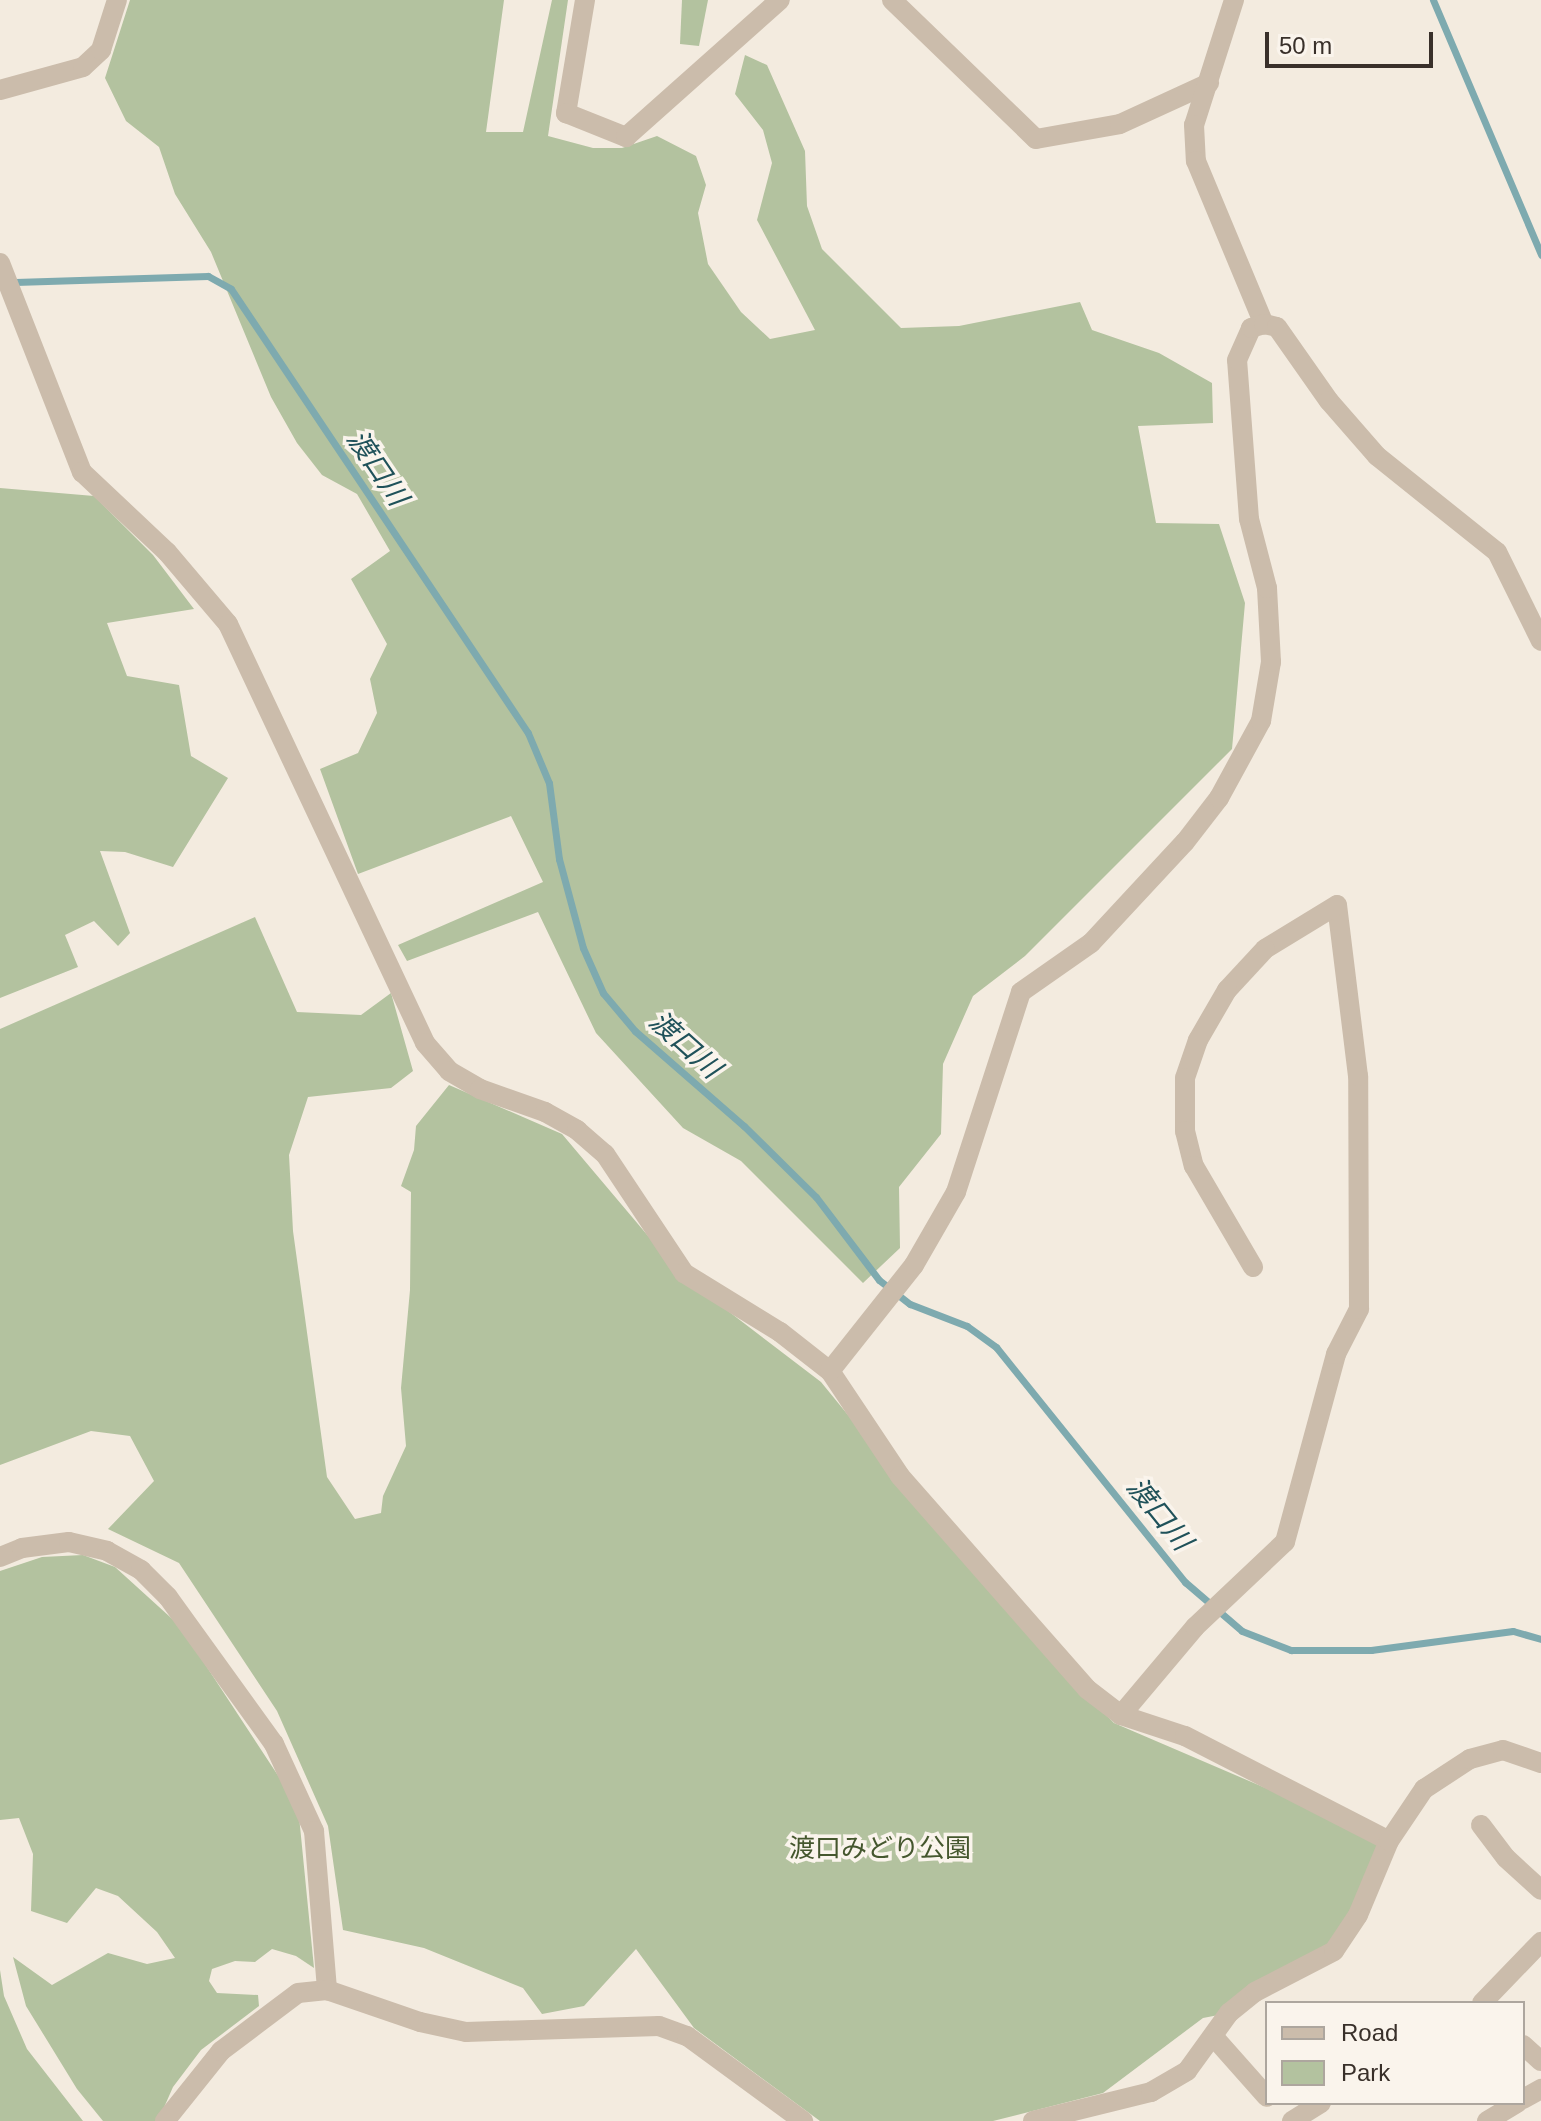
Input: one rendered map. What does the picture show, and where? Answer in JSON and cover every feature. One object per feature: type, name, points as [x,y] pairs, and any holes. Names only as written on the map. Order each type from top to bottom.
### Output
[{"type":"street","points":[[0,90],[83,67],[101,50],[117,0]]},
{"type":"street","points":[[585,0],[566,113],[626,137],[780,0]]},
{"type":"street","points":[[892,0],[1036,139],[1120,124],[1209,83]]},
{"type":"street","points":[[1234,0],[1194,125],[1196,161],[1264,324]]},
{"type":"street","points":[[0,263],[82,472],[167,552],[228,624],[425,1043],[449,1071],[480,1089],[545,1112],[577,1130],[605,1154],[684,1273],[780,1332],[830,1371],[900,1476],[1087,1689],[1121,1715],[1185,1736],[1389,1841]]},
{"type":"street","points":[[830,1371],[914,1265],[956,1192],[1021,992],[1091,943],[1185,842],[1219,798],[1261,721],[1271,662],[1267,588],[1249,519],[1237,357],[1251,328],[1264,324],[1277,327],[1329,401],[1377,456],[1497,552],[1541,641]]},
{"type":"street","points":[[1121,1715],[1195,1627],[1285,1542],[1336,1354],[1359,1309],[1358,1076],[1337,905],[1265,949],[1227,990],[1198,1040],[1185,1078],[1185,1131],[1194,1166],[1253,1267]]},
{"type":"street","points":[[0,1557],[22,1548],[69,1542],[107,1551],[141,1570],[168,1597],[274,1744],[314,1831],[327,1990]]},
{"type":"street","points":[[1033,2121],[1151,2092],[1187,2071],[1229,2013],[1255,1992],[1334,1951],[1358,1915],[1389,1841],[1424,1789],[1470,1759],[1503,1750],[1541,1763]]},
{"type":"street","points":[[1481,1825],[1506,1858],[1541,1890]]},
{"type":"street","points":[[1484,2001],[1541,1942]]},
{"type":"street","points":[[165,2121],[221,2051],[298,1993],[327,1990],[466,2032],[659,2026],[687,2036],[803,2121]]},
{"type":"street","points":[[1213,2036],[1265,2095]]},
{"type":"street","points":[[1525,2047],[1541,2061]]},
{"type":"street","points":[[1276,2105],[1297,2119],[1318,2105]]},
{"type":"street","points":[[1487,2121],[1514,2105]]},
{"type":"green space","points":[[130,0],[504,0],[486,132],[523,132],[552,0],[568,0],[548,136],[593,148],[622,148],[657,136],[696,156],[706,185],[698,213],[708,264],[741,312],[770,339],[815,330],[757,220],[772,163],[763,130],[735,94],[745,55],[767,65],[805,151],[807,206],[822,249],[901,328],[959,326],[1080,302],[1092,330],[1159,353],[1212,383],[1213,423],[1138,426],[1156,523],[1219,524],[1245,603],[1232,749],[1025,956],[973,996],[943,1064],[941,1134],[899,1187],[900,1248],[863,1283],[741,1161],[683,1128],[596,1033],[538,912],[407,961],[398,945],[543,882],[511,816],[358,874],[320,769],[358,753],[377,713],[370,679],[387,644],[351,579],[390,551],[357,494],[322,475],[297,443],[271,397],[211,252],[175,194],[159,147],[126,121],[105,78]]},
{"type":"green space","points":[[682,0],[708,0],[699,46],[680,44]]},
{"type":"green space","points":[[0,488],[94,496],[153,555],[194,609],[107,623],[127,676],[179,685],[191,756],[228,778],[173,867],[125,852],[100,851],[130,933],[118,946],[94,921],[65,935],[78,967],[0,998]]},
{"type":"green space","name":"渡口みどり公園","points":[[255,917],[297,1012],[361,1015],[391,993],[413,1071],[391,1088],[308,1097],[289,1155],[293,1231],[327,1477],[355,1519],[381,1513],[383,1496],[406,1446],[401,1388],[410,1290],[411,1192],[401,1186],[414,1150],[416,1126],[449,1085],[562,1134],[681,1275],[821,1382],[1031,1639],[1114,1723],[1389,1841],[1336,1948],[1229,2013],[1203,2018],[1103,2093],[993,2121],[820,2121],[694,2028],[636,1949],[584,2006],[542,2014],[523,1988],[424,1948],[343,1930],[328,1826],[277,1711],[179,1563],[108,1529],[154,1481],[130,1436],[91,1431],[0,1465],[0,1029]]},
{"type":"green space","points":[[83,1555],[115,1567],[180,1626],[298,1806],[314,1968],[296,1956],[272,1949],[255,1962],[235,1961],[212,1969],[209,1981],[217,1993],[258,1995],[259,2006],[201,2050],[173,2087],[158,2121],[103,2121],[77,2089],[26,2006],[13,1957],[52,1985],[108,1953],[147,1964],[175,1958],[157,1932],[118,1896],[96,1888],[67,1923],[31,1911],[33,1854],[19,1818],[0,1820],[0,1571],[42,1557]]},
{"type":"green space","points":[[0,1970],[4,1996],[27,2049],[83,2121],[0,2121]]},
{"type":"waterway","points":[[1433,0],[1541,255]]},
{"type":"waterway","name":"渡口川","points":[[15,282],[208,276],[231,289],[528,733],[549,783],[559,859],[583,948],[603,993],[635,1031],[744,1126],[816,1197],[879,1280],[910,1304],[967,1326],[996,1347],[1185,1582],[1242,1631],[1291,1650],[1371,1650],[1513,1631],[1541,1639]]}]
